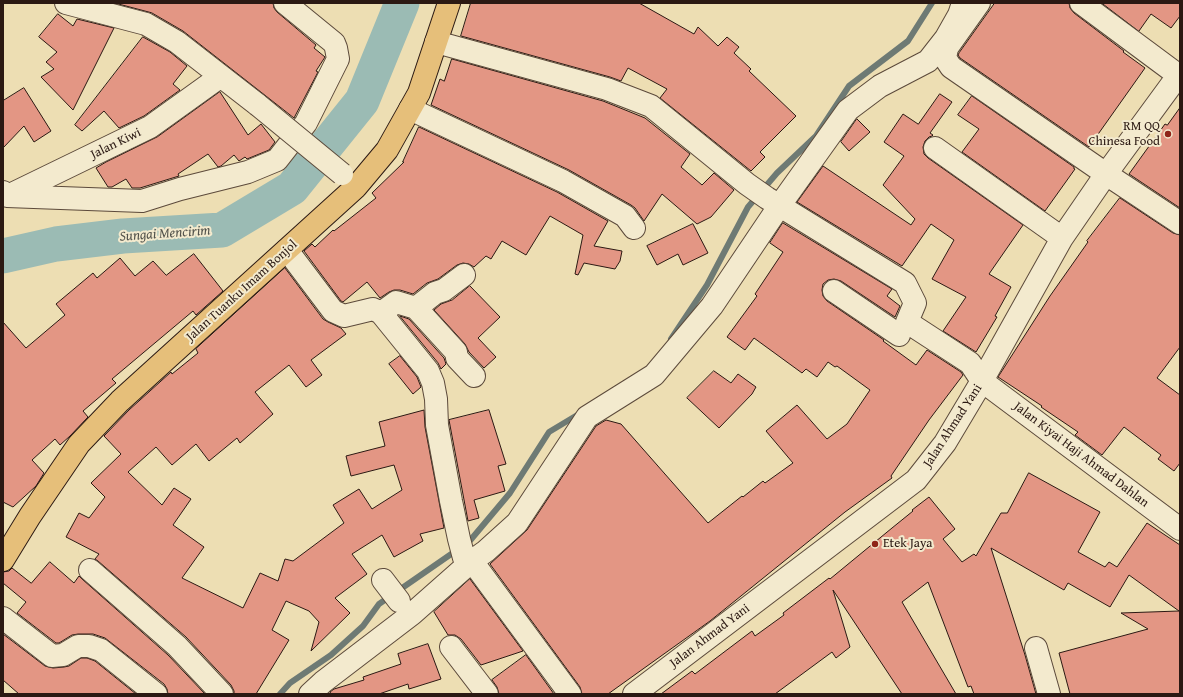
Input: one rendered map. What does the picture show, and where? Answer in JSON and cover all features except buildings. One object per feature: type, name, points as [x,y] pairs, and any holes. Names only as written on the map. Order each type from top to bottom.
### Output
[{"type":"main road","name":"Jalan Tuanku Imam Bonjol","points":[[3,560],[30,516],[79,444],[120,401],[287,250],[349,181],[387,150],[419,93],[449,3]]},
{"type":"street","points":[[66,3],[146,24],[177,42],[258,105],[349,181]]},
{"type":"street","points":[[4,195],[142,201],[248,172],[277,160],[306,123],[338,59],[334,43],[285,3]]},
{"type":"street","points":[[310,694],[323,682],[412,614],[465,553],[486,551],[517,523],[587,417],[654,375],[712,306],[774,202],[848,110],[880,86],[928,61],[946,38],[959,15],[963,3]]},
{"type":"street","points":[[979,3],[947,48],[945,58],[951,67],[1180,223]]},
{"type":"street","points":[[1081,3],[1179,74]]},
{"type":"street","points":[[436,42],[606,89],[651,106],[747,184],[905,283],[915,303],[906,334]]},
{"type":"street","name":"Jalan Ahmad Yani","points":[[634,694],[916,480],[945,443],[982,381],[1062,238],[1106,174],[1179,74]]},
{"type":"street","name":"Jalan Kiwi","points":[[4,195],[150,127],[221,76]]},
{"type":"street","points":[[410,109],[563,181],[625,216],[634,228]]},
{"type":"street","points":[[934,148],[1062,238]]},
{"type":"street","points":[[287,250],[333,311],[344,316],[373,309],[381,314],[428,371],[433,383],[436,399],[437,425],[451,501],[465,553],[570,694]]},
{"type":"street","points":[[416,308],[435,293],[444,290],[464,275]]},
{"type":"street","name":"Jalan Kiyai Haji Ahmad Dahlan","points":[[834,291],[906,334],[970,363],[982,381],[1178,525]]},
{"type":"street","points":[[381,314],[396,302],[416,308],[456,352],[458,358],[474,376]]},
{"type":"street","points":[[90,570],[177,646],[222,694]]},
{"type":"street","points":[[383,580],[399,602]]},
{"type":"street","points":[[3,618],[52,656],[63,655],[78,646],[89,646],[101,650],[156,694]]},
{"type":"street","points":[[451,647],[487,694]]},
{"type":"street","points":[[1036,648],[1050,694]]},
{"type":"waterway","name":"Sungai Mencirim","points":[[3,256],[56,244],[123,236],[222,230],[292,188],[362,101],[402,3]]},
{"type":"waterway","points":[[671,339],[707,285],[748,207],[777,173],[816,136],[849,86],[908,41],[932,3]]},
{"type":"waterway","points":[[465,545],[510,493],[549,432],[579,414]]},
{"type":"waterway","points":[[280,694],[290,683],[331,655],[363,626],[379,604],[457,550]]},
{"type":"place","name":"RM QQ Chinesa Food","points":[[1168,134]]},
{"type":"place","name":"Etek Jaya","points":[[875,544]]}]
